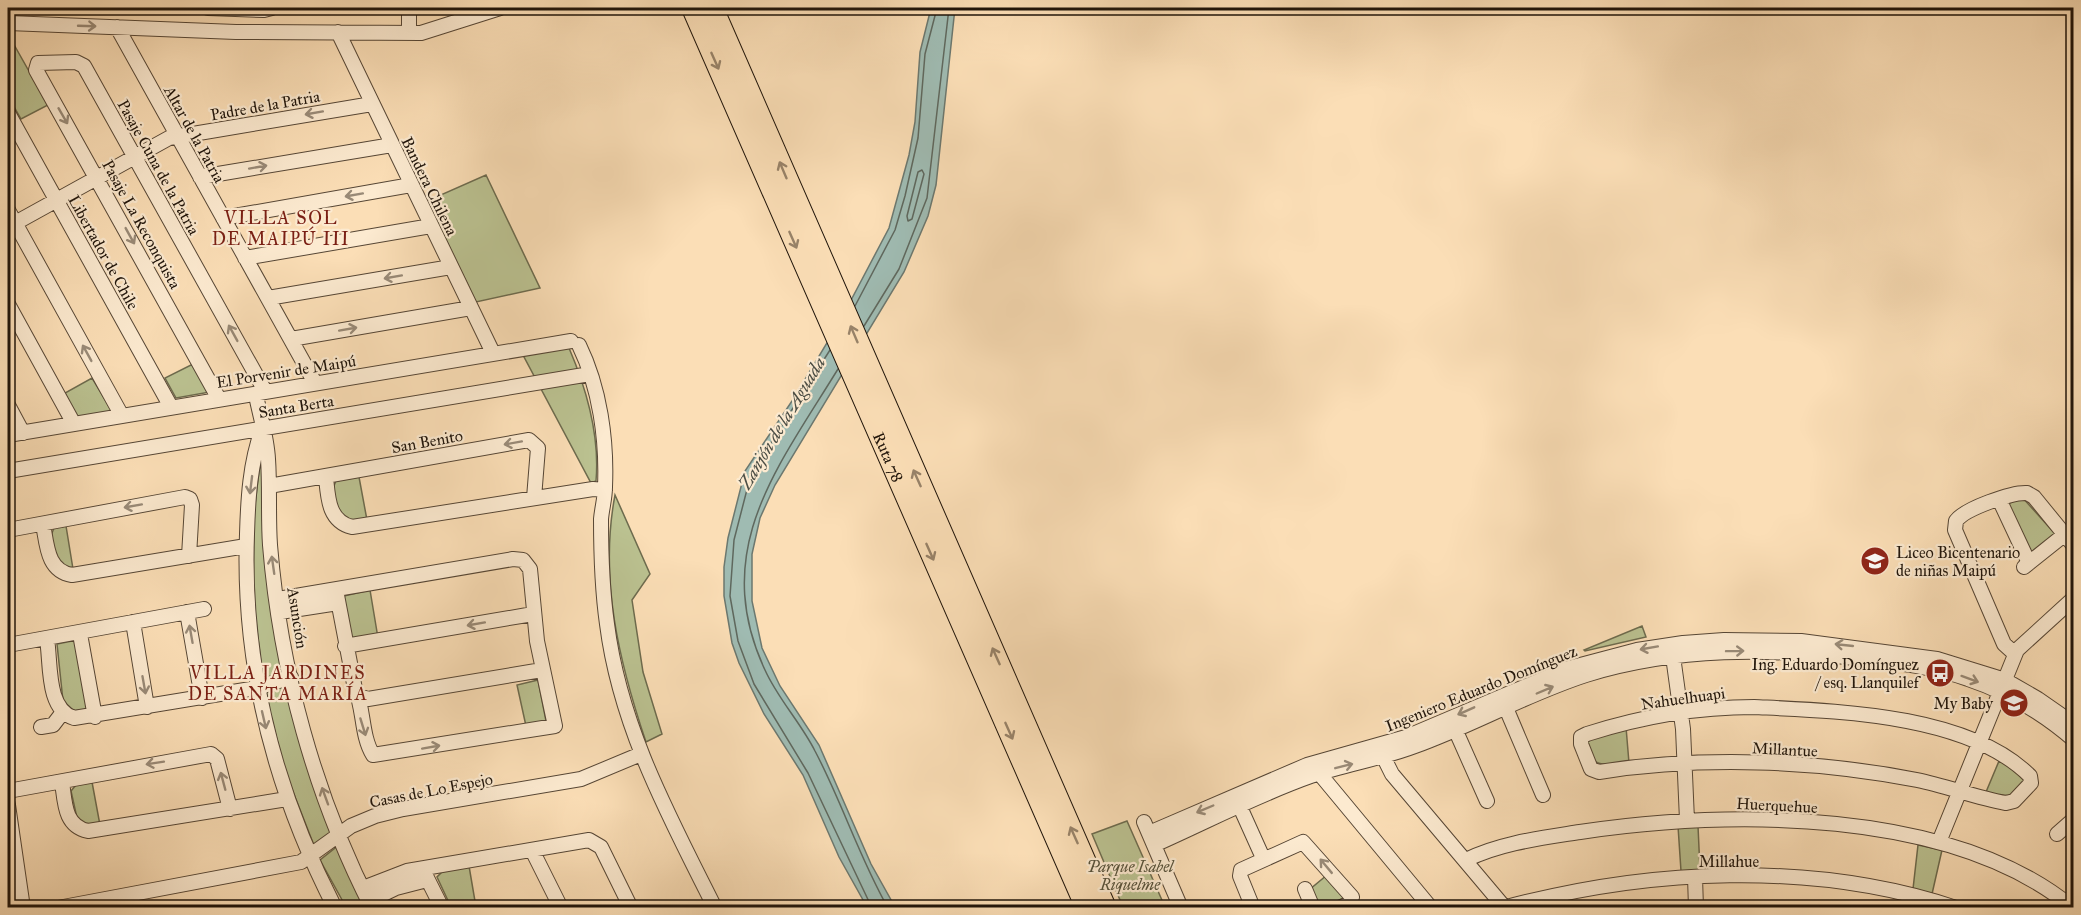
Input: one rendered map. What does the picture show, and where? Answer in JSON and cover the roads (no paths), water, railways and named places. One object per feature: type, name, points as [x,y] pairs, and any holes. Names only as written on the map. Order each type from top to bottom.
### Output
[{"type":"highway","name":"Ruta 78","points":[[692,8],[827,316],[862,376],[1106,908]]},
{"type":"highway","name":"Ruta 78","points":[[713,8],[839,300],[862,376],[1086,908]]},
{"type":"street","points":[[208,8],[268,9]]},
{"type":"street","points":[[236,32],[237,8]]},
{"type":"street","points":[[409,8],[415,33]]},
{"type":"street","points":[[8,23],[236,32],[415,33],[493,9]]},
{"type":"street","name":"Altar de la Patria","points":[[117,27],[315,383]]},
{"type":"street","name":"Bandera Chilena","points":[[338,33],[493,353]]},
{"type":"street","name":"Pasaje Cuna de la Patria","points":[[36,65],[40,62],[82,64],[135,156],[261,396]]},
{"type":"street","name":"Pasaje La Reconquista","points":[[36,65],[36,70],[98,177],[219,399]]},
{"type":"street","name":"Padre de la Patria","points":[[11,225],[135,156],[177,136],[372,104]]},
{"type":"street","name":"Libertador de Chile","points":[[8,113],[171,407]]},
{"type":"street","points":[[200,177],[392,145]]},
{"type":"street","points":[[223,218],[411,185]]},
{"type":"street","points":[[8,210],[11,225],[122,416]]},
{"type":"street","points":[[245,258],[431,226]]},
{"type":"street","points":[[268,298],[451,267]]},
{"type":"street","points":[[8,304],[74,424]]},
{"type":"street","points":[[291,339],[471,308]]},
{"type":"street","name":"El Porvenir de Maipú","points":[[8,435],[219,399],[261,396],[315,383],[493,353],[575,343],[590,374]]},
{"type":"street","points":[[590,374],[603,432],[605,490],[601,548],[607,627],[617,678],[641,754],[655,788],[715,908]]},
{"type":"street","name":"Santa Berta","points":[[8,471],[590,374]]},
{"type":"street","name":"Asunción","points":[[261,396],[262,428],[267,452],[270,545],[291,677],[314,762],[340,834],[368,899]]},
{"type":"street","points":[[8,405],[23,433]]},
{"type":"street","name":"Asunción","points":[[262,428],[251,479],[246,546],[248,616],[257,688],[269,740],[287,799],[335,907]]},
{"type":"street","name":"San Benito","points":[[269,486],[529,440],[538,448],[534,498]]},
{"type":"street","points":[[326,477],[333,513],[340,522],[352,527],[593,489],[605,490]]},
{"type":"street","points":[[2015,654],[2004,644],[1955,530],[1956,521],[1964,513],[2020,492],[2032,495],[2073,546]]},
{"type":"street","points":[[8,531],[62,521],[75,516],[188,498],[192,505],[189,556]]},
{"type":"street","points":[[1999,499],[2026,565],[2064,535]]},
{"type":"street","points":[[43,524],[51,562],[57,569],[68,574],[246,546]]},
{"type":"street","points":[[279,606],[517,559],[525,562],[530,569],[542,670],[555,726],[373,755],[359,713],[359,696],[355,689],[345,646],[337,596]]},
{"type":"street","points":[[1939,843],[1958,790],[2015,654],[2021,644],[2073,598]]},
{"type":"street","points":[[8,645],[80,634],[92,629],[204,609]]},
{"type":"street","points":[[187,612],[202,698]]},
{"type":"street","points":[[345,646],[534,614]]},
{"type":"street","points":[[133,622],[147,707]]},
{"type":"street","points":[[80,634],[94,717]]},
{"type":"street","points":[[48,639],[54,696],[63,712],[78,718],[257,688],[291,677]]},
{"type":"street","points":[[1672,650],[1681,713],[1687,820]]},
{"type":"street","name":"Ingeniero Eduardo Domínguez","points":[[1181,908],[1149,833],[1380,751],[1455,729],[1587,675],[1672,650]]},
{"type":"street","name":"Ingeniero Eduardo Domínguez","points":[[1238,801],[1317,762],[1380,751],[1410,736],[1569,669],[1614,655],[1672,650],[1751,651],[1853,657],[1948,673],[2003,686],[2048,705],[2073,724]]},
{"type":"street","points":[[359,696],[368,699],[542,670]]},
{"type":"street","name":"Ingeniero Eduardo Domínguez","points":[[2003,686],[2073,740]]},
{"type":"street","name":"Nahuelhuapi","points":[[1581,737],[1630,722],[1681,713],[1739,707],[1828,712],[1927,727],[1978,743],[2008,759],[2030,776],[2029,786],[2009,803]]},
{"type":"street","points":[[1506,708],[1543,795]]},
{"type":"street","points":[[41,727],[53,725],[63,712]]},
{"type":"street","points":[[1455,729],[1487,801]]},
{"type":"street","name":"Millantue","points":[[1581,737],[1581,744],[1590,766],[1596,772],[1684,764],[1761,763],[1832,768],[1883,774],[2009,803]]},
{"type":"street","points":[[1380,751],[1392,774],[1504,907]]},
{"type":"street","points":[[8,791],[89,777],[102,772],[211,754],[217,759],[230,809]]},
{"type":"street","name":"Casas de Lo Espejo","points":[[58,908],[298,863],[311,857],[358,823],[384,813],[582,779],[641,754]]},
{"type":"street","points":[[1319,773],[1431,908]]},
{"type":"street","points":[[62,782],[68,817],[75,826],[88,831],[287,799]]},
{"type":"street","points":[[1238,801],[1263,858]]},
{"type":"street","points":[[8,805],[23,908]]},
{"type":"street","points":[[2057,834],[2073,819]]},
{"type":"street","name":"Huerquehue","points":[[1466,860],[1483,853],[1568,834],[1631,824],[1687,820],[1812,823],[1882,831],[1986,856],[2019,871],[2073,908]]},
{"type":"street","points":[[368,899],[425,874],[589,840],[601,847],[631,908]]},
{"type":"street","points":[[1253,908],[1239,873],[1244,867],[1301,843],[1306,843],[1352,897],[1350,903],[1339,908]]},
{"type":"street","points":[[532,850],[561,908]]},
{"type":"street","points":[[425,874],[442,908]]},
{"type":"street","points":[[1695,877],[1696,908]]},
{"type":"street","name":"Millahue","points":[[1504,907],[1602,886],[1695,877],[1807,880],[1869,887],[1924,903],[1956,908]]},
{"type":"street","points":[[1305,889],[1313,908]]},
{"type":"street","points":[[8,892],[10,908]]},
{"type":"water","name":"Zanjón de la Aguada","points":[[931,8],[955,8],[936,185],[928,216],[904,272],[775,485],[760,518],[752,554],[752,601],[762,648],[780,686],[819,745],[871,864],[895,907],[867,907],[839,857],[803,775],[764,714],[739,663],[732,643],[724,596],[724,567],[728,538],[745,471],[792,401],[839,323],[889,228],[909,155],[915,122],[920,52]]},
{"type":"place","name":"Liceo Bicentenario de niñas Maipú","points":[[1875,561]]},
{"type":"place","name":"Ing. Eduardo Domínguez / esq. Llanquilef","points":[[1940,673]]},
{"type":"place","name":"My Baby","points":[[2014,703]]},
{"type":"district","name":"VILLA SOL DE MAIPÚ III","points":[[281,228]]},
{"type":"district","name":"VILLA JARDINES DE SANTA MARÍA","points":[[278,683]]},
{"type":"park label","name":"Parque Isabel Riquelme","points":[[1130,875]]}]
